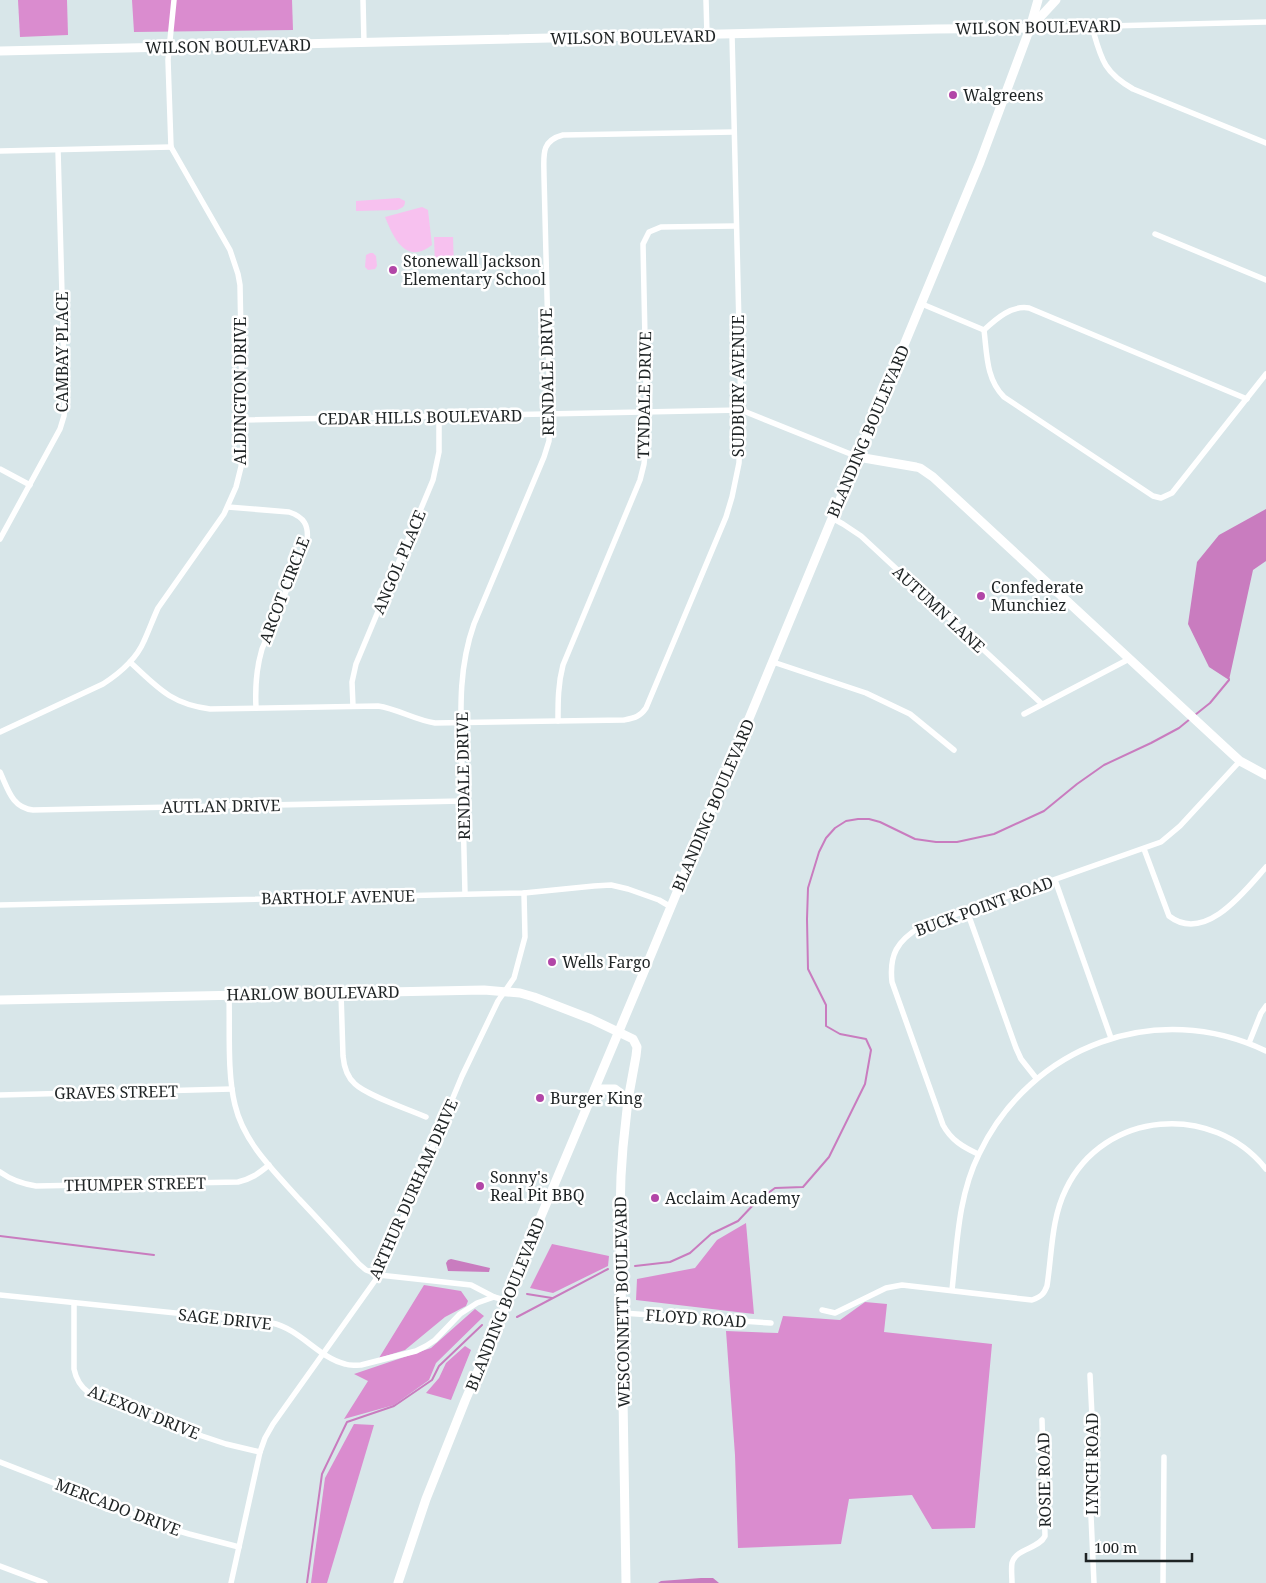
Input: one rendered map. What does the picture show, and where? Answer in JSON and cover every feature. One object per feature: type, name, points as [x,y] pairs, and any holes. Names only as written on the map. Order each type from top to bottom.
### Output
[{"type":"main road","name":"BLANDING BOULEVARD","points":[[398,1583],[426,1499],[508,1301],[531,1240],[980,162],[1030,28],[1038,0]]},
{"type":"main road","name":"BLANDING BOULEVARD","points":[[1030,28],[1056,0]]},
{"type":"main road","name":"WILSON BOULEVARD","points":[[0,51],[1030,28]]},
{"type":"main road","points":[[858,457],[920,468],[933,477],[1240,761],[1266,775]]},
{"type":"main road","name":"HARLOW BOULEVARD","points":[[0,1000],[505,991],[534,997],[619,1032]]},
{"type":"main road","name":"WESCONNETT BOULEVARD","points":[[619,1032],[633,1039],[636,1047],[628,1099],[620,1176],[626,1583]]},
{"type":"main road","points":[[595,1089],[615,1089],[628,1099]]},
{"type":"street","name":"ALDINGTON DRIVE","points":[[0,732],[103,684],[116,676],[130,662],[144,642],[151,621],[158,608],[228,507],[241,467],[240,285],[230,250],[171,147],[168,60],[174,0]]},
{"type":"street","points":[[363,0],[364,43]]},
{"type":"street","points":[[706,0],[707,35]]},
{"type":"street","name":"WILSON BOULEVARD","points":[[1030,28],[1266,22]]},
{"type":"street","points":[[1092,27],[1101,58],[1106,67],[1132,89],[1266,143]]},
{"type":"street","name":"SUDBURY AVENUE","points":[[558,721],[624,720],[638,717],[646,708],[726,517],[732,497],[739,463],[741,410],[732,35]]},
{"type":"street","name":"RENDALE DRIVE","points":[[465,894],[461,723],[464,661],[468,640],[544,458],[549,441],[550,414],[544,176],[544,153],[546,146],[550,141],[564,135],[734,132]]},
{"type":"street","points":[[0,151],[171,147]]},
{"type":"street","name":"CAMBAY PLACE","points":[[0,539],[60,429],[64,416],[58,150]]},
{"type":"street","name":"TYNDALE DRIVE","points":[[558,721],[559,679],[563,665],[640,480],[646,449],[647,412],[643,244],[649,232],[660,227],[736,226]]},
{"type":"street","points":[[1155,234],[1266,280]]},
{"type":"street","points":[[922,304],[984,330]]},
{"type":"street","points":[[984,330],[1010,310],[1022,307],[1030,308],[1247,398]]},
{"type":"street","points":[[984,330],[989,373],[998,391],[1004,398],[1152,496],[1161,498],[1172,493],[1266,374]]},
{"type":"street","name":"CEDAR HILLS BOULEVARD","points":[[242,420],[741,410],[858,457]]},
{"type":"street","name":"ANGOL PLACE","points":[[353,706],[352,682],[356,664],[433,480],[439,452],[438,416]]},
{"type":"street","points":[[0,469],[30,485]]},
{"type":"street","name":"ARCOT CIRCLE","points":[[228,507],[289,512],[297,515],[307,527],[307,541],[262,649],[258,663],[255,680],[256,708]]},
{"type":"street","name":"AUTUMN LANE","points":[[832,518],[861,536],[1042,704]]},
{"type":"street","points":[[1024,714],[1129,658]]},
{"type":"street","points":[[130,662],[161,691],[195,707],[210,709],[378,706],[396,710],[424,722],[435,723],[558,721]]},
{"type":"street","points":[[773,662],[866,693],[910,714],[954,750]]},
{"type":"street","name":"BUCK POINT ROAD","points":[[978,1154],[961,1146],[943,1125],[892,982],[892,961],[902,940],[920,926],[1161,842],[1172,835],[1240,761]]},
{"type":"street","name":"AUTLAN DRIVE","points":[[0,772],[16,804],[22,808],[33,810],[463,801]]},
{"type":"street","points":[[1144,848],[1165,910],[1176,922],[1185,924],[1210,919],[1224,911],[1266,867]]},
{"type":"street","points":[[1056,880],[1111,1038]]},
{"type":"street","name":"BARTHOLF AVENUE","points":[[0,905],[524,894],[594,886],[611,886],[628,889],[659,900],[671,907]]},
{"type":"street","name":"ARTHUR DURHAM DRIVE","points":[[230,1583],[260,1452],[265,1438],[379,1275],[462,1076],[498,1001],[514,978],[523,948],[526,921],[524,894]]},
{"type":"street","points":[[967,911],[1011,1037],[1021,1059],[1036,1078]]},
{"type":"street","points":[[341,993],[343,1056],[344,1065],[349,1076],[362,1089],[426,1117]]},
{"type":"street","points":[[229,995],[232,1089],[235,1108],[242,1126],[251,1142],[269,1165],[359,1264],[366,1270],[379,1275],[471,1285],[494,1297],[508,1301]]},
{"type":"street","points":[[1249,1043],[1255,1025],[1266,1006]]},
{"type":"street","points":[[952,1290],[962,1206],[978,1154],[1013,1100],[1036,1078],[1075,1052],[1111,1038],[1151,1030],[1179,1029],[1208,1032],[1249,1043],[1266,1051]]},
{"type":"street","name":"GRAVES STREET","points":[[0,1095],[232,1089]]},
{"type":"street","points":[[822,1310],[835,1313],[886,1288],[902,1285],[1032,1300],[1040,1298],[1045,1293],[1047,1286],[1055,1222],[1059,1206],[1074,1174],[1086,1159],[1101,1146],[1131,1131],[1160,1124],[1180,1123],[1196,1125],[1228,1137],[1244,1147],[1266,1169]]},
{"type":"street","name":"THUMPER STREET","points":[[0,1172],[22,1184],[36,1186],[238,1182],[255,1176],[269,1165]]},
{"type":"street","name":"SAGE DRIVE","points":[[0,1295],[272,1323],[289,1329],[334,1360],[345,1364],[361,1365],[416,1351],[435,1340],[460,1314],[477,1303],[494,1297]]},
{"type":"street","name":"ALEXON DRIVE","points":[[74,1303],[74,1369],[82,1387],[88,1392],[202,1436],[260,1452]]},
{"type":"street","name":"FLOYD ROAD","points":[[622,1313],[771,1323]]},
{"type":"street","name":"LYNCH ROAD","points":[[1090,1375],[1093,1437],[1091,1516],[1094,1583]]},
{"type":"street","name":"ROSIE ROAD","points":[[1012,1583],[1012,1563],[1016,1555],[1042,1542],[1045,1536],[1042,1420]]},
{"type":"street","points":[[1162,1583],[1164,1457]]},
{"type":"street","name":"MERCADO DRIVE","points":[[0,1462],[169,1528],[239,1547]]},
{"type":"street","points":[[0,1566],[45,1583]]},
{"type":"shaded area","points":[[18,0],[67,0],[68,35],[20,37]]},
{"type":"shaded area","points":[[132,0],[292,0],[293,30],[134,32]]},
{"type":"shaded area","points":[[399,198],[405,201],[405,203],[403,207],[397,210],[356,211],[356,201]]},
{"type":"shaded area","points":[[422,207],[428,210],[432,245],[415,252],[408,251],[397,241],[385,217]]},
{"type":"shaded area","points":[[434,237],[453,237],[454,266],[435,266]]},
{"type":"shaded area","points":[[370,253],[376,256],[377,266],[375,269],[368,270],[365,267],[366,255]]},
{"type":"shaded area","points":[[1266,509],[1266,561],[1253,570],[1229,680],[1209,667],[1188,624],[1197,562],[1219,535]]},
{"type":"shaded area","points":[[746,1223],[754,1314],[636,1300],[637,1279],[695,1268],[717,1240]]},
{"type":"shaded area","points":[[552,1244],[609,1256],[608,1266],[553,1293],[530,1288]]},
{"type":"shaded area","points":[[451,1259],[490,1268],[489,1272],[448,1271],[446,1263]]},
{"type":"shaded area","points":[[424,1285],[461,1291],[468,1301],[466,1306],[445,1317],[405,1350],[379,1358]]},
{"type":"shaded area","points":[[865,1302],[887,1304],[884,1332],[992,1344],[975,1528],[932,1529],[912,1495],[849,1499],[841,1544],[738,1548],[735,1455],[726,1331],[778,1333],[783,1316],[840,1320]]},
{"type":"shaded area","points":[[475,1309],[484,1316],[436,1363],[429,1380],[394,1405],[344,1419],[368,1381],[354,1374],[431,1348]]},
{"type":"shaded area","points":[[465,1346],[471,1350],[451,1400],[426,1393],[439,1378],[446,1363]]},
{"type":"shaded area","points":[[354,1424],[374,1425],[327,1583],[311,1583],[325,1478]]},
{"type":"shaded area","points":[[713,1578],[719,1583],[658,1583],[661,1581]]},
{"type":"waterway","points":[[1195,715],[1210,703],[1229,679]]},
{"type":"waterway","points":[[635,1266],[670,1262],[690,1253],[711,1234],[738,1221],[756,1202],[775,1188],[803,1187],[829,1157],[865,1084],[871,1050],[866,1039],[840,1034],[826,1026],[826,1005],[808,969],[808,888],[819,852],[826,838],[835,828],[846,821],[869,819],[880,822],[915,839],[936,842],[957,842],[994,834],[1044,811],[1104,765],[1151,743],[1179,728],[1190,719]]},
{"type":"waterway","points":[[0,1236],[154,1255]]},
{"type":"waterway","points":[[517,1317],[608,1269]]},
{"type":"waterway","points":[[527,1294],[552,1298]]},
{"type":"waterway","points":[[307,1583],[322,1474],[347,1422],[394,1406],[432,1380],[439,1366],[482,1325]]},
{"type":"place","name":"Walgreens","points":[[953,95]]},
{"type":"place","name":"Stonewall Jackson Elementary School","points":[[393,270]]},
{"type":"place","name":"Confederate Munchiez","points":[[981,596]]},
{"type":"place","name":"Wells Fargo","points":[[552,962]]},
{"type":"place","name":"Burger King","points":[[540,1098]]},
{"type":"place","name":"Sonny's Real Pit BBQ","points":[[480,1186]]},
{"type":"place","name":"Acclaim Academy","points":[[655,1198]]}]
